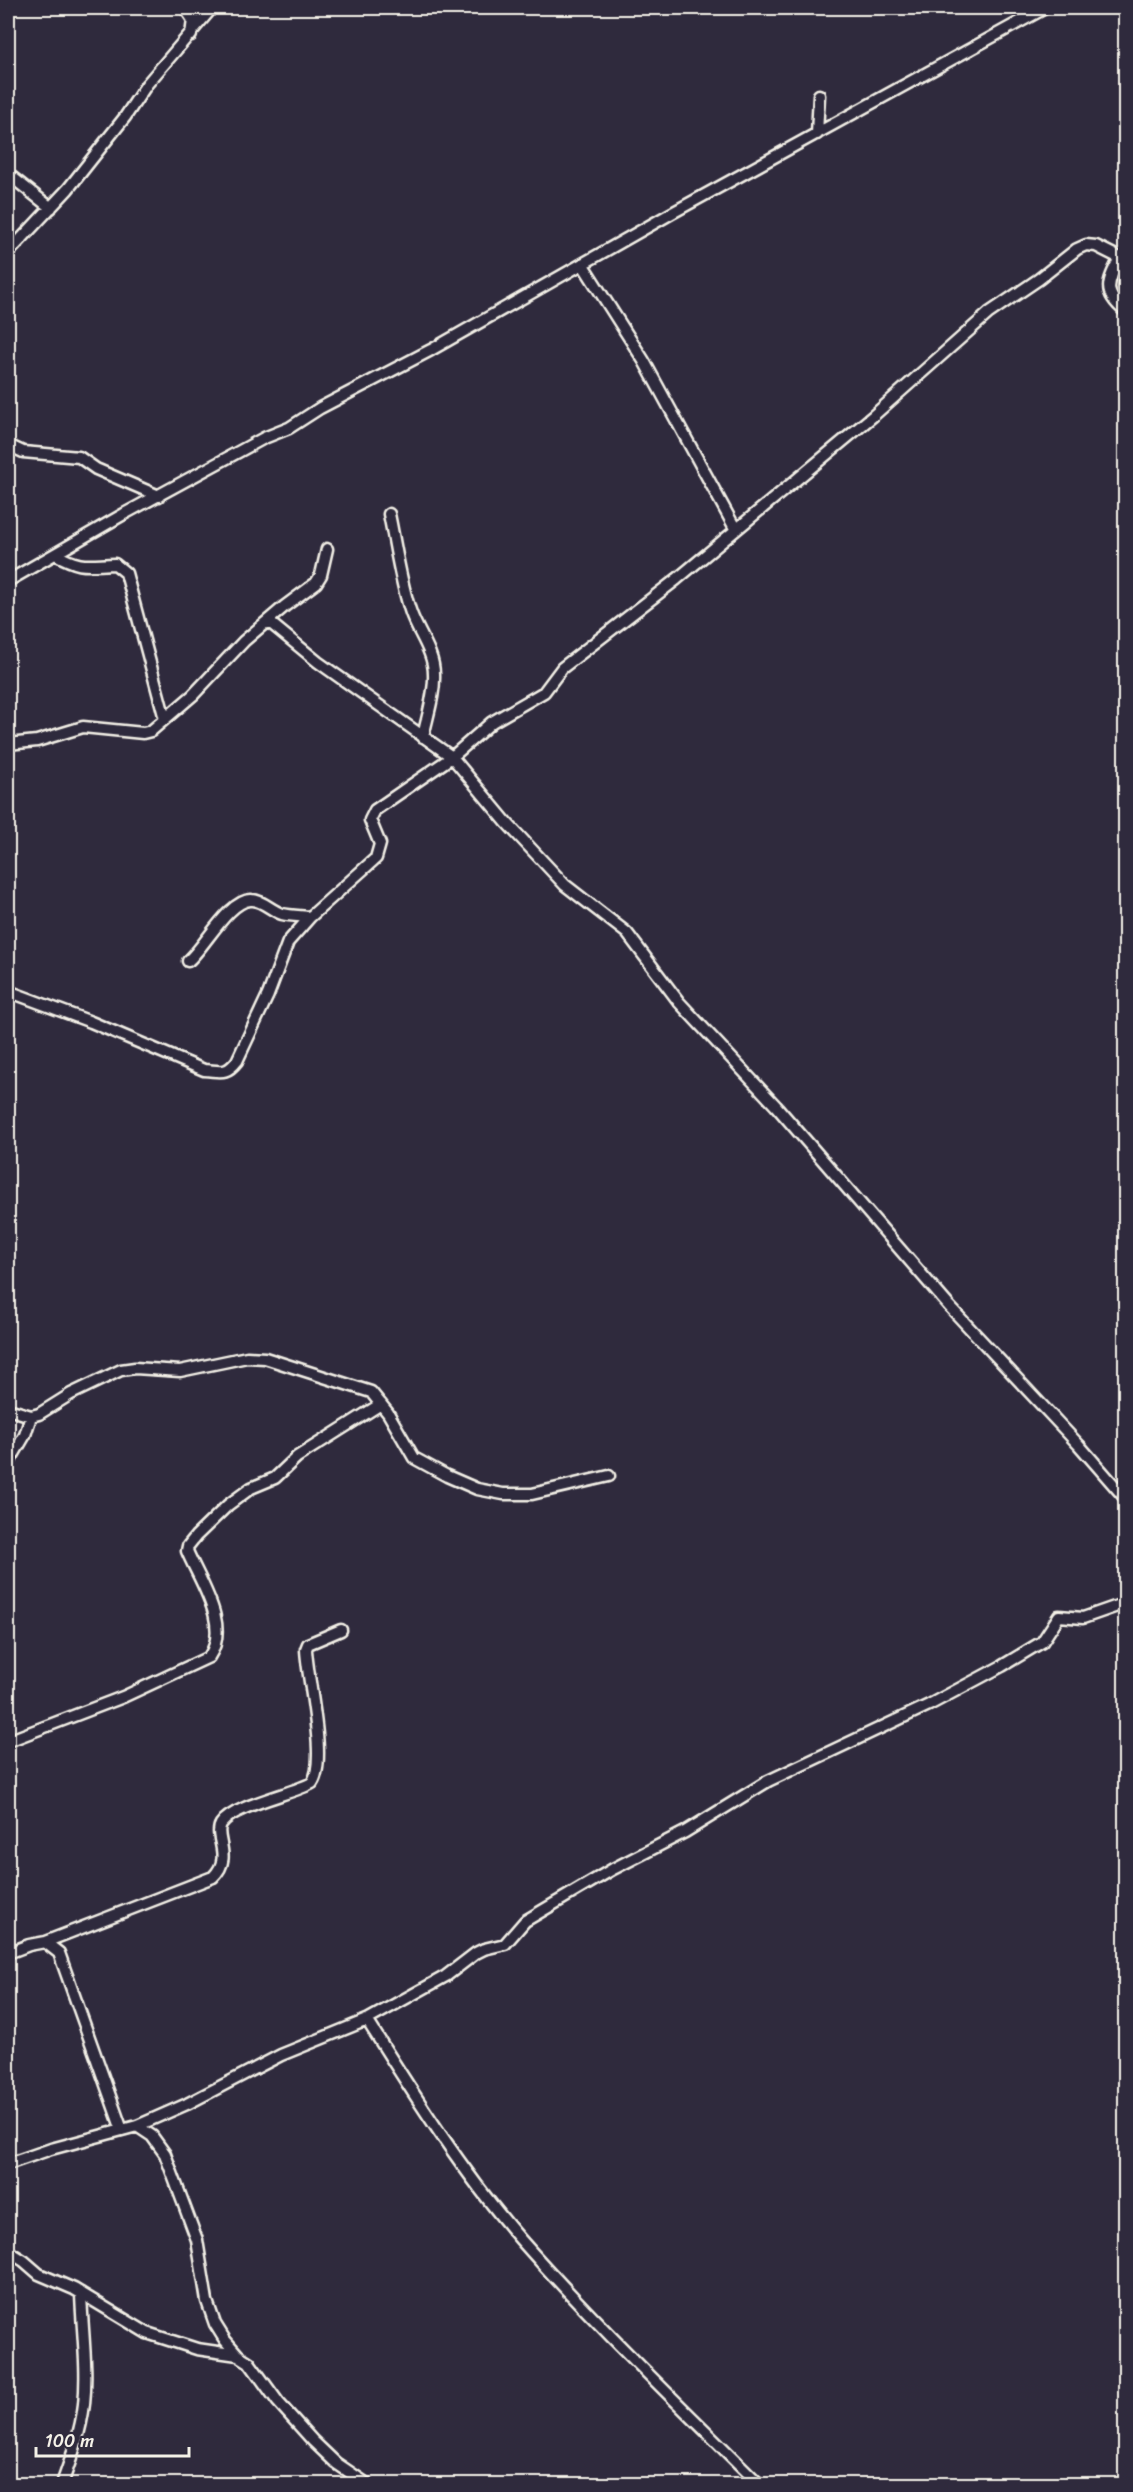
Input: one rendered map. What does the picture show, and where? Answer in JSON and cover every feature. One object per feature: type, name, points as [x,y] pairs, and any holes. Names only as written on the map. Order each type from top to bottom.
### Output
[{"type":"street","points":[[185,8],[192,20],[190,35]]},
{"type":"street","points":[[8,253],[51,208],[125,117],[147,84],[212,8]]},
{"type":"street","points":[[8,581],[264,438],[290,428],[320,408],[431,350],[672,213],[1046,8]]},
{"type":"street","points":[[817,134],[819,95]]},
{"type":"street","points":[[8,174],[51,208]]},
{"type":"street","points":[[8,990],[204,1070],[223,1072],[230,1069],[237,1061],[268,995],[291,937],[376,858],[380,844],[370,820],[375,810],[452,757],[492,722],[544,692],[562,668],[677,579],[890,401],[935,359],[974,329],[989,314],[1077,249],[1086,245],[1096,246],[1123,257],[1113,272],[1108,290],[1114,303],[1125,312]]},
{"type":"street","points":[[583,265],[644,361],[736,530]]},
{"type":"street","points":[[8,445],[23,452],[79,457],[96,469],[159,496]]},
{"type":"street","points":[[389,514],[401,569],[401,581],[411,612],[429,652],[434,672],[423,738]]},
{"type":"street","points":[[8,744],[37,741],[83,727],[143,733],[151,731],[268,621],[316,583],[321,574],[327,549]]},
{"type":"street","points":[[55,554],[83,567],[115,564],[126,573],[165,719]]},
{"type":"street","points":[[268,621],[318,662],[452,757],[507,823],[565,885],[627,933],[679,1002],[776,1106],[949,1306],[1079,1445],[1125,1499]]},
{"type":"street","points":[[188,962],[199,953],[232,909],[248,900],[254,900],[280,913],[310,917]]},
{"type":"street","points":[[8,1409],[31,1416],[39,1414],[71,1394],[121,1370],[135,1368],[180,1371],[256,1357],[371,1392],[388,1413],[414,1458],[447,1476],[477,1488],[504,1494],[532,1494],[609,1476]]},
{"type":"street","points":[[8,1741],[123,1697],[209,1657],[215,1648],[218,1633],[216,1618],[187,1551],[188,1546],[205,1527],[239,1497],[275,1478],[297,1458],[381,1404]]},
{"type":"street","points":[[8,1464],[25,1435],[31,1416]]},
{"type":"street","points":[[8,2164],[51,2149],[137,2126],[187,2104],[281,2055],[367,2020],[446,1976],[476,1953],[505,1944],[519,1927],[534,1916],[613,1869],[685,1832],[768,1781],[946,1696],[1002,1666],[1042,1642],[1059,1616],[1083,1618],[1125,1603]]},
{"type":"street","points":[[8,1953],[45,1942],[213,1877],[221,1866],[224,1851],[220,1827],[223,1821],[238,1811],[312,1784],[316,1777],[318,1752],[306,1649],[308,1644],[341,1630]]},
{"type":"street","points":[[45,1942],[55,1948],[62,1958],[122,2130]]},
{"type":"street","points":[[367,2020],[420,2103],[520,2239],[759,2484]]},
{"type":"street","points":[[137,2126],[152,2136],[165,2154],[197,2240],[207,2301],[215,2324],[237,2355]]},
{"type":"street","points":[[8,2251],[39,2274],[81,2294],[147,2332],[197,2349],[237,2355],[249,2362],[278,2402],[313,2441],[336,2463],[367,2484]]},
{"type":"street","points":[[62,2484],[77,2437],[84,2405],[81,2294]]}]
